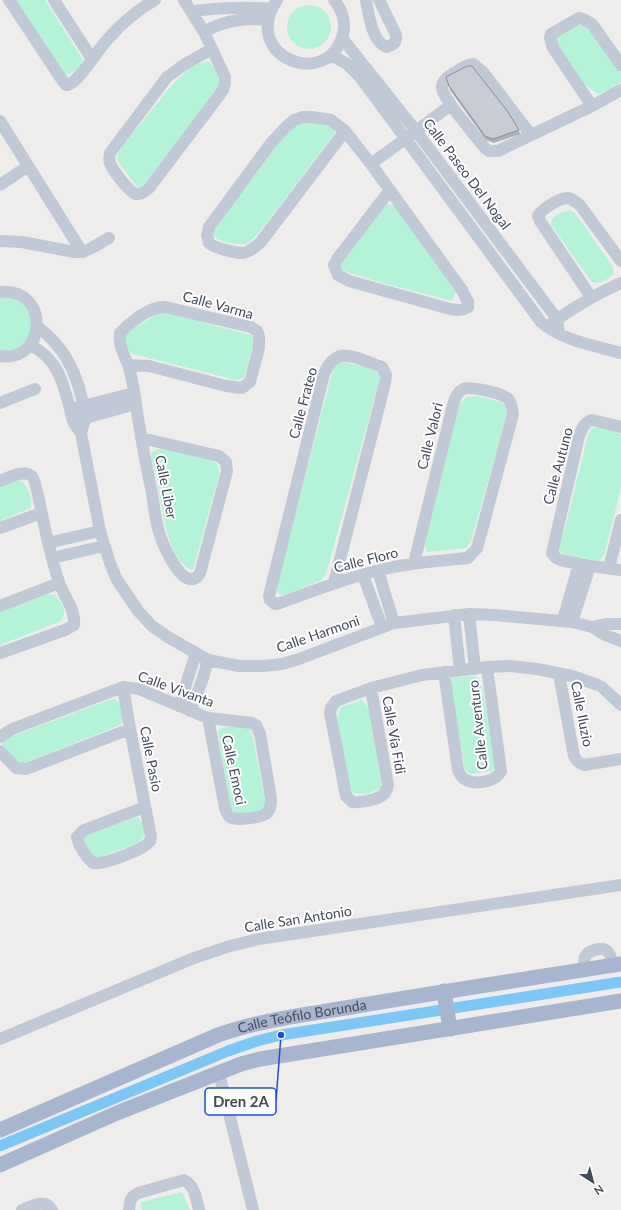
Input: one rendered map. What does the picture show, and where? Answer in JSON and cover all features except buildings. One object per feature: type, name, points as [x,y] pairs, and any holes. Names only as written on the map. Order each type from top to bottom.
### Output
[{"type":"main road","name":"Calle Teófilo Borunda","points":[[0,1130],[234,1029],[268,1021],[444,995],[617,965]]},
{"type":"main road","points":[[444,995],[449,1023]]},
{"type":"main road","points":[[0,1165],[118,1113],[241,1064],[260,1059],[449,1023],[621,1001]]},
{"type":"street","points":[[9,0],[66,85],[77,79],[107,39],[139,4],[155,0]]},
{"type":"street","points":[[54,0],[92,59]]},
{"type":"street","points":[[184,0],[204,32],[212,49],[225,77],[225,83],[223,90],[150,187],[140,194],[135,194],[130,191],[113,169],[110,163],[110,153],[167,77],[185,64],[212,49]]},
{"type":"street","points":[[272,9],[268,31],[271,42],[278,52],[287,59],[298,63],[310,64],[321,61],[331,55],[340,44],[344,31],[343,16],[341,9],[334,0]]},
{"type":"street","points":[[366,0],[370,23],[377,40],[386,47],[394,44],[396,35],[379,0]]},
{"type":"street","points":[[192,11],[220,7],[245,6],[272,9]]},
{"type":"street","points":[[204,32],[219,24],[247,18],[272,9]]},
{"type":"street","points":[[592,106],[553,48],[550,38],[551,34],[579,18],[583,19],[592,24],[621,65]]},
{"type":"street","name":"Calle Paseo Del Nogal","points":[[342,38],[416,131],[557,319],[559,333]]},
{"type":"street","name":"Calle Paseo Del Nogal","points":[[331,55],[347,64],[355,72],[536,316],[547,327],[570,338],[621,353]]},
{"type":"street","points":[[531,136],[483,72],[473,64],[467,65],[443,82],[442,89],[451,105],[489,151],[498,151],[531,136],[621,90]]},
{"type":"street","points":[[371,164],[451,105]]},
{"type":"street","points":[[345,131],[260,243],[251,250],[242,253],[213,246],[209,243],[207,235],[210,227],[271,143],[284,128],[294,120],[312,117],[330,120],[345,131],[371,164],[390,190],[462,290],[468,302],[468,307],[463,310],[450,309],[349,281],[338,275],[334,265],[338,258],[390,190]]},
{"type":"street","points":[[0,121],[82,252]]},
{"type":"street","points":[[0,184],[28,166]]},
{"type":"street","points":[[591,296],[540,221],[538,216],[540,212],[544,208],[564,198],[574,200],[579,204],[621,261]]},
{"type":"street","points":[[0,241],[22,242],[74,252],[82,252],[109,238]]},
{"type":"street","points":[[547,327],[591,296],[621,283]]},
{"type":"street","points":[[0,292],[15,293],[28,300],[36,312],[38,327],[30,345],[17,354],[0,356]]},
{"type":"street","name":"Calle Varma","points":[[120,333],[143,314],[153,309],[165,307],[251,327],[259,336],[259,348],[250,382],[242,388],[226,386],[149,366],[128,366]]},
{"type":"street","name":"Calle Harmoni","points":[[38,327],[50,336],[63,352],[73,368],[79,385],[85,418],[81,433]]},
{"type":"street","name":"Calle Liber","points":[[120,333],[120,344],[128,366],[135,399],[141,438],[159,530],[168,553],[180,572],[187,578],[193,579],[200,572],[226,471],[226,462],[220,456],[141,438]]},
{"type":"street","name":"Calle Harmoni","points":[[30,345],[51,359],[66,390],[72,415],[81,433],[104,546],[117,580],[139,612],[152,626],[208,660],[239,666],[282,664],[300,659],[382,626],[394,623],[469,614],[567,621],[592,627],[605,635],[621,641]]},
{"type":"street","name":"Calle Frateo","points":[[275,604],[270,600],[270,596],[324,374],[332,359],[343,355],[382,367],[386,375],[334,583]]},
{"type":"street","name":"Calle Valori","points":[[414,563],[454,401],[463,389],[469,387],[503,395],[509,399],[513,414],[477,548],[468,558]]},
{"type":"street","points":[[0,403],[34,389]]},
{"type":"street","points":[[72,415],[83,405],[135,399]]},
{"type":"street","points":[[72,415],[85,418],[135,399]]},
{"type":"street","name":"Calle Autuno","points":[[584,565],[560,560],[552,553],[579,436],[588,421],[592,420],[621,427]]},
{"type":"street","points":[[0,481],[20,474],[27,474],[33,477],[59,583],[74,615],[74,625],[65,630],[0,653]]},
{"type":"street","points":[[0,528],[41,513]]},
{"type":"street","points":[[609,568],[621,520]]},
{"type":"street","points":[[48,543],[100,531]]},
{"type":"street","points":[[52,558],[104,546]]},
{"type":"street","name":"Calle Floro","points":[[275,604],[334,583],[378,571],[414,563],[468,558]]},
{"type":"street","points":[[567,621],[584,565],[621,570]]},
{"type":"street","points":[[378,571],[394,623]]},
{"type":"street","points":[[364,575],[382,626]]},
{"type":"street","points":[[0,606],[59,583]]},
{"type":"street","points":[[469,614],[481,668]]},
{"type":"street","points":[[454,615],[460,670]]},
{"type":"street","name":"Calle Harmoni","points":[[592,627],[599,624],[621,624]]},
{"type":"street","points":[[178,706],[196,653]]},
{"type":"street","points":[[190,711],[202,681],[208,660]]},
{"type":"street","name":"Calle Iluzio","points":[[481,668],[510,666],[572,676],[600,686],[621,705]]},
{"type":"street","name":"Calle Aventuro","points":[[333,704],[343,698],[371,688],[422,675],[444,672],[460,670],[481,668],[500,771],[499,775],[495,778],[472,782],[463,778],[458,770],[444,672]]},
{"type":"street","name":"Calle Iluzio","points":[[559,674],[574,756],[577,761],[580,764],[585,765],[621,760]]},
{"type":"street","name":"Calle Vivanta","points":[[0,737],[12,729],[123,687],[139,689],[208,718],[246,722],[256,725]]},
{"type":"street","name":"Calle Pasio","points":[[123,687],[151,838],[150,841],[142,848],[103,863],[93,863],[86,856],[78,841],[78,837],[84,830],[145,807]]},
{"type":"street","name":"Calle Vía Fidi","points":[[333,704],[330,713],[346,796],[352,802],[356,803],[381,797],[385,793],[388,785],[371,688]]},
{"type":"street","name":"Calle Emoci","points":[[208,718],[225,808],[230,817],[235,819],[262,816],[268,813],[271,804],[260,734],[256,725]]},
{"type":"street","points":[[0,752],[16,768],[21,769],[31,767],[130,729]]},
{"type":"street","name":"Calle San Antonio","points":[[0,1039],[194,958],[230,946],[259,939],[619,886]]},
{"type":"street","points":[[219,1073],[253,1210]]},
{"type":"street","points":[[130,1210],[130,1201],[132,1196],[184,1180],[189,1182],[193,1188],[199,1210]]},
{"type":"street","points":[[22,1210],[42,1203],[47,1205],[52,1210]]},
{"type":"green space","points":[[15,0],[45,0],[83,60],[78,69],[68,75],[62,74]]},
{"type":"green space","points":[[305,5],[313,5],[318,6],[325,11],[330,18],[330,36],[325,43],[318,48],[305,49],[297,46],[290,39],[287,31],[287,23],[290,15],[297,8]]},
{"type":"green space","points":[[582,25],[594,35],[621,73],[621,82],[611,89],[598,94],[585,85],[556,44],[553,36],[575,26]]},
{"type":"green space","points":[[209,61],[217,72],[220,83],[208,102],[145,183],[138,188],[119,163],[117,156],[122,147],[171,86],[191,67]]},
{"type":"green space","points":[[310,122],[334,127],[335,133],[257,235],[247,244],[234,244],[218,240],[213,234],[214,227],[257,173],[282,138],[295,125]]},
{"type":"green space","points":[[390,204],[399,209],[456,292],[452,301],[375,281],[342,270],[340,264],[385,206]]},
{"type":"green space","points":[[569,210],[575,213],[613,267],[614,273],[604,281],[592,282],[551,225],[552,219],[558,214]]},
{"type":"green space","points":[[0,296],[15,297],[21,300],[30,312],[32,320],[32,329],[24,343],[9,351],[0,350]]},
{"type":"green space","points":[[159,313],[168,313],[251,335],[254,342],[244,378],[236,380],[133,354],[127,349],[124,338],[128,332]]},
{"type":"green space","points":[[344,362],[366,367],[375,371],[379,374],[379,382],[327,571],[322,580],[280,595],[277,591],[277,585],[333,369],[336,363]]},
{"type":"green space","points":[[477,396],[501,402],[505,406],[507,415],[471,541],[466,548],[427,552],[425,546],[427,531],[452,426],[460,403],[467,397]]},
{"type":"green space","points":[[604,427],[621,434],[621,488],[604,556],[599,561],[562,554],[558,548],[564,532],[588,435],[592,428]]},
{"type":"green space","points":[[156,449],[168,449],[214,461],[218,465],[219,475],[193,570],[184,565],[171,545],[163,517],[157,480],[151,457],[151,453]]},
{"type":"green space","points":[[15,481],[22,481],[26,487],[30,494],[31,508],[0,521],[0,487]]},
{"type":"green space","points":[[46,594],[55,595],[64,608],[64,615],[59,622],[0,645],[0,610]]},
{"type":"green space","points":[[471,676],[478,677],[483,690],[495,766],[493,771],[470,774],[465,769],[450,684],[453,678]]},
{"type":"green space","points":[[115,699],[121,705],[123,723],[118,726],[22,764],[11,756],[2,744],[4,739]]},
{"type":"green space","points":[[362,700],[369,708],[381,783],[381,789],[365,794],[353,793],[349,786],[337,720],[341,707]]},
{"type":"green space","points":[[244,725],[250,729],[253,738],[266,806],[262,813],[235,814],[230,805],[218,733],[220,728]]},
{"type":"green space","points":[[138,817],[142,823],[145,833],[139,843],[97,858],[86,851],[83,837]]},
{"type":"green space","points":[[182,1192],[190,1210],[142,1210],[141,1202]]},
{"type":"waterway","points":[[0,1146],[228,1051],[257,1041],[281,1035],[621,982]]},
{"type":"place","name":"Dren 2A","points":[[281,1035]]}]
